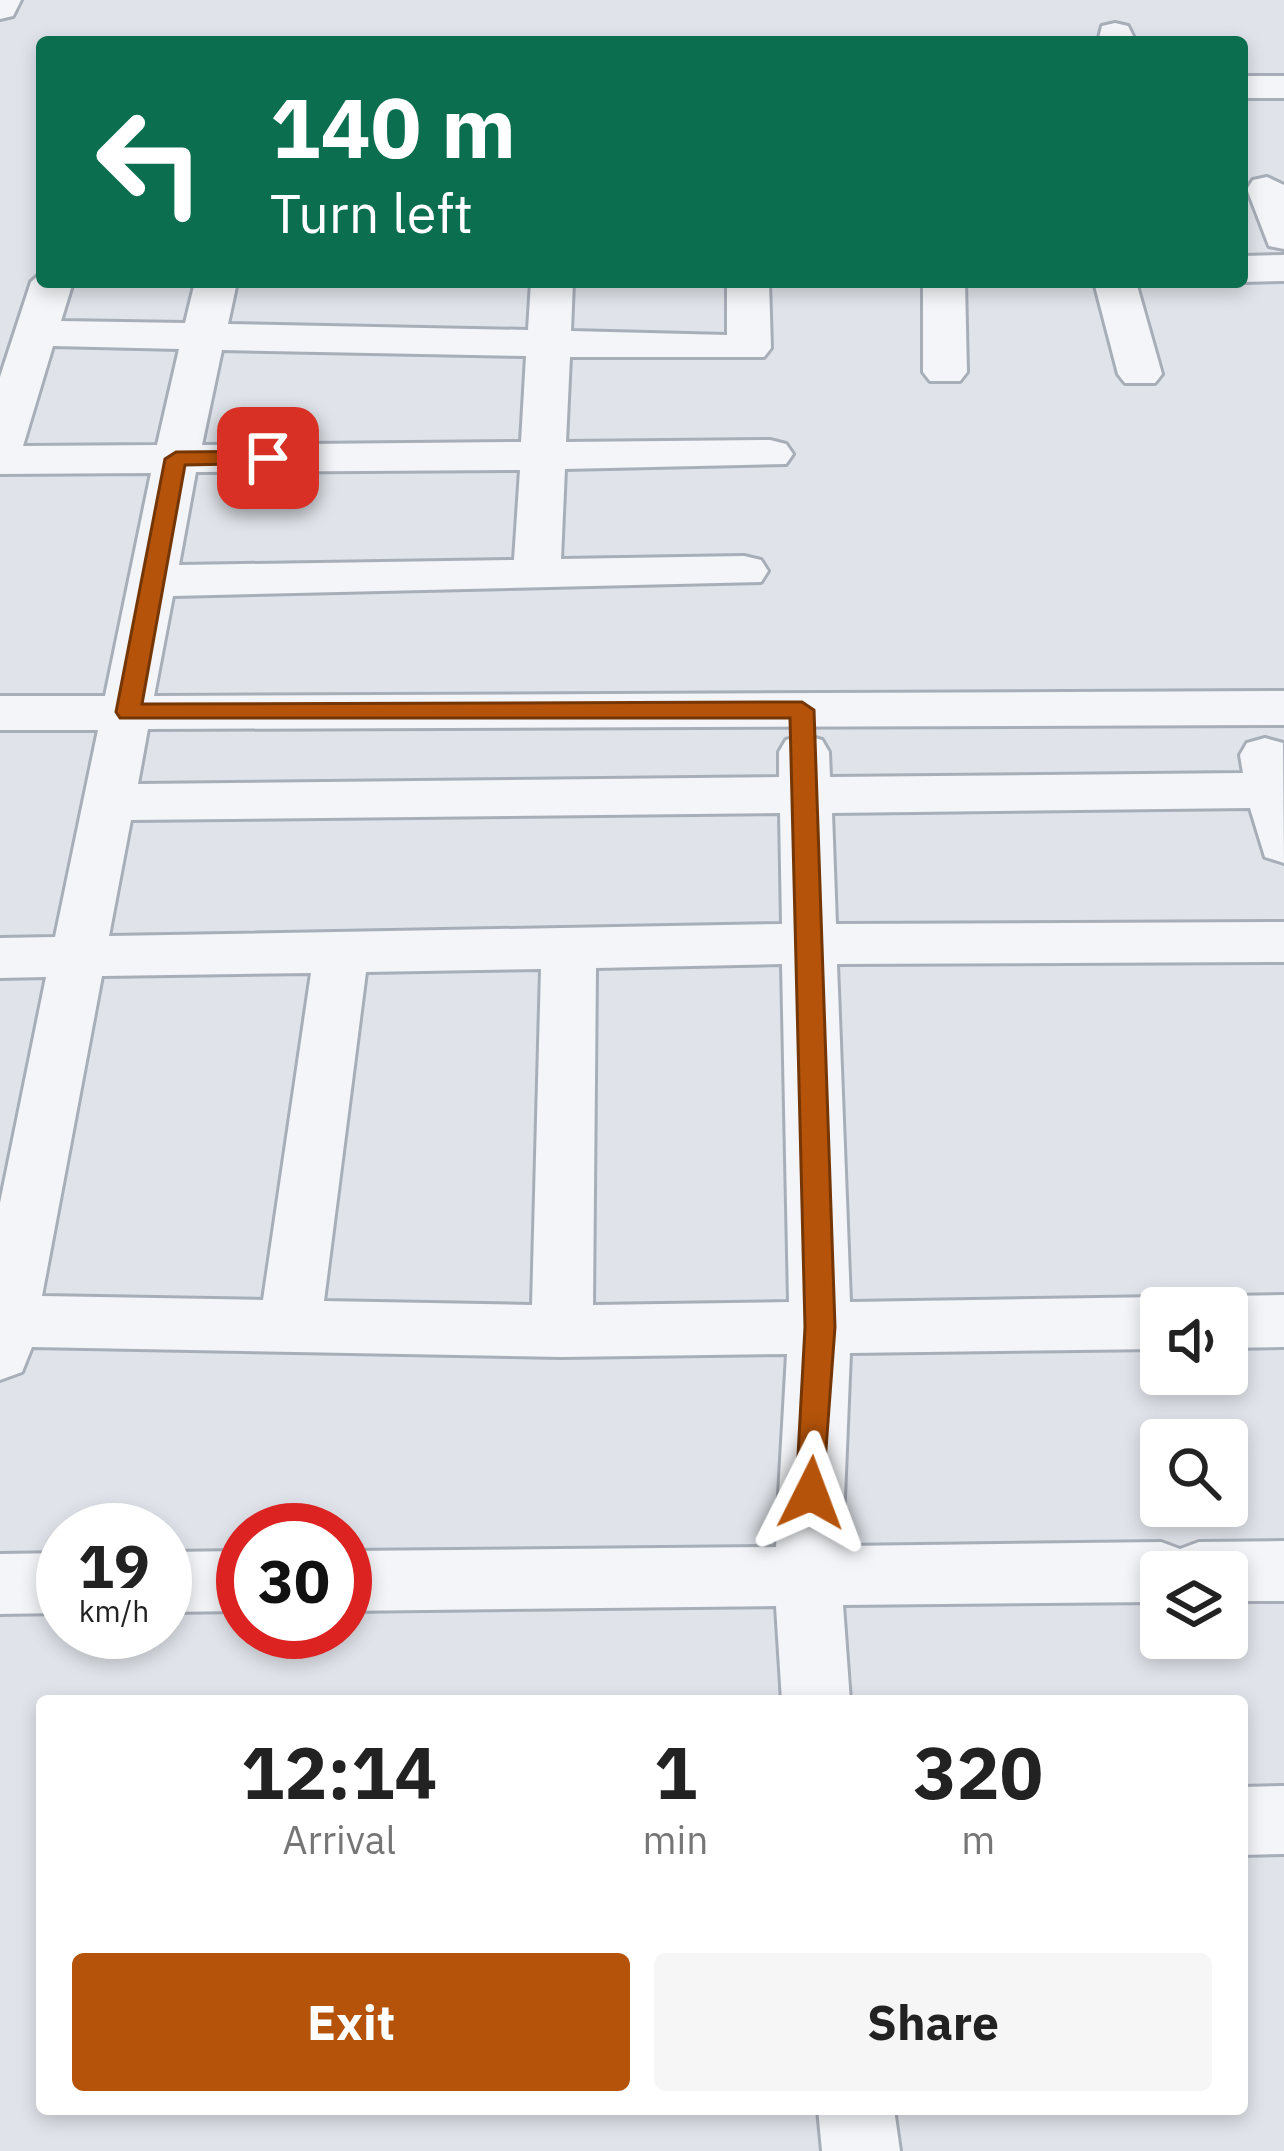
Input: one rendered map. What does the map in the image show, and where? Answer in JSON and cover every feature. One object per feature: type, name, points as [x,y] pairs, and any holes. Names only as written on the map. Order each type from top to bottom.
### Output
[{"type":"street","points":[[1248,86],[1284,87]]},
{"type":"street","points":[[1267,189],[1284,237]]},
{"type":"street","points":[[1248,269],[1284,268]]},
{"type":"street","points":[[0,446],[50,288]]},
{"type":"street","points":[[215,288],[176,459],[3,1332],[290,1326],[562,1331],[1140,1323]]},
{"type":"street","points":[[537,574],[552,288]]},
{"type":"street","points":[[34,333],[749,348],[748,288]]},
{"type":"street","points":[[944,288],[945,372]]},
{"type":"street","points":[[1117,288],[1140,374]]},
{"type":"street","points":[[0,460],[770,454]]},
{"type":"street","points":[[155,581],[743,571]]},
{"type":"street","points":[[802,691],[820,1327],[807,1576],[816,1695]]},
{"type":"street","points":[[0,713],[802,691],[1269,709],[1284,844]]},
{"type":"street","points":[[109,802],[805,791],[1278,790]]},
{"type":"street","points":[[0,958],[809,944],[1284,942]]},
{"type":"street","points":[[562,1331],[569,949]]},
{"type":"street","points":[[290,1326],[341,952]]},
{"type":"street","points":[[1248,1322],[1284,1321]]},
{"type":"street","points":[[1248,1571],[1284,1571]]},
{"type":"street","points":[[372,1580],[1140,1572]]},
{"type":"street","points":[[0,1584],[36,1583]]},
{"type":"street","points":[[1248,1821],[1284,1820]]},
{"type":"street","points":[[857,2115],[861,2151]]},
{"type":"route","points":[[268,458],[176,459],[128,712],[802,710],[820,1327],[811,1493]]}]
